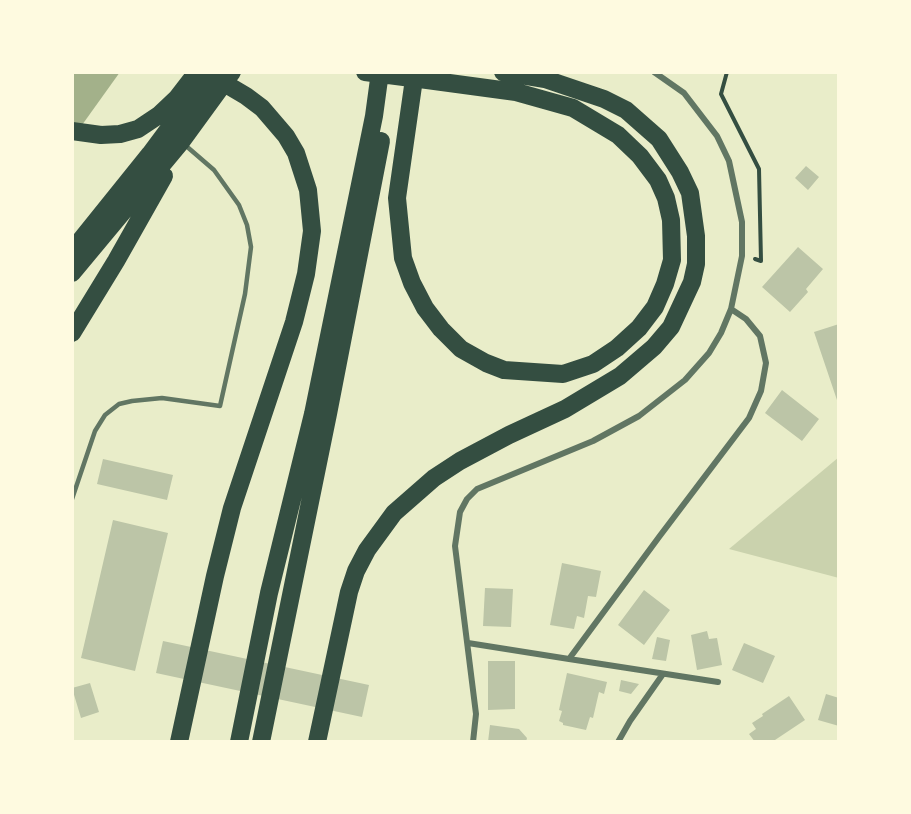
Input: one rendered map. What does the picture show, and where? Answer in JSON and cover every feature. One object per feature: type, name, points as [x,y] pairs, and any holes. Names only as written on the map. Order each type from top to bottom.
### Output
[{"type":"highway","points":[[72,131],[101,135],[120,134],[138,129],[159,116],[198,72],[224,83],[262,108],[296,153],[308,190],[312,231],[306,274],[294,322],[232,508],[179,742]]},
{"type":"highway","points":[[72,251],[150,154],[211,72]]},
{"type":"highway","points":[[72,273],[182,142],[232,72]]},
{"type":"highway","points":[[365,72],[421,76],[516,92],[573,108],[618,135],[658,180],[666,198],[673,240],[672,260],[665,284],[655,307],[639,328],[617,348],[593,364],[563,374],[504,370],[461,349],[441,329],[425,308],[412,283],[403,258],[397,198],[421,76]]},
{"type":"highway","points":[[238,742],[269,593],[313,414],[374,116],[380,72]]},
{"type":"highway","points":[[261,742],[328,414],[393,72]]},
{"type":"highway","points":[[317,742],[349,592],[356,571],[367,550],[394,513],[434,478],[460,461],[565,410],[633,366],[671,327],[692,282],[696,264],[696,236],[690,193],[659,139],[626,110],[604,99],[544,80],[502,72]]},
{"type":"highway","points":[[72,333],[116,261],[182,142]]},
{"type":"street","points":[[473,742],[476,714],[455,546],[460,512],[467,499],[477,489],[593,441],[639,416],[685,380],[709,353],[731,309],[742,256],[742,222],[729,161],[717,136],[684,93],[654,72]]},
{"type":"street","points":[[569,659],[749,418],[761,391],[766,363],[760,336],[746,320],[731,309]]},
{"type":"street","points":[[468,643],[718,682]]},
{"type":"street","points":[[618,742],[663,674]]},
{"type":"lane","points":[[72,499],[95,430],[105,415],[119,404],[162,398],[220,406],[245,294],[251,247],[247,225],[228,187],[214,170],[182,142]]},
{"type":"shaded area","points":[[72,72],[120,72],[72,139]]},
{"type":"shaded area","points":[[839,457],[839,578],[729,549]]},
{"type":"building","points":[[806,166],[819,177],[808,190],[795,178]]},
{"type":"building","points":[[798,247],[823,269],[806,289],[808,292],[790,312],[762,287]]},
{"type":"building","points":[[839,324],[839,406],[814,332]]},
{"type":"building","points":[[782,390],[819,419],[802,441],[765,413]]},
{"type":"building","points":[[103,459],[173,475],[167,500],[97,484]]},
{"type":"building","points":[[113,520],[168,533],[135,671],[81,658]]},
{"type":"building","points":[[562,563],[601,571],[596,597],[588,596],[584,618],[577,616],[574,629],[550,625]]},
{"type":"building","points":[[485,588],[513,589],[511,627],[483,626]]},
{"type":"building","points":[[644,590],[670,610],[644,645],[618,625]]},
{"type":"building","points":[[707,631],[709,639],[717,638],[722,665],[697,670],[691,635]]},
{"type":"building","points":[[657,637],[670,640],[666,661],[652,659]]},
{"type":"building","points":[[163,641],[369,685],[362,717],[156,673]]},
{"type":"building","points":[[744,643],[775,656],[763,683],[732,670]]},
{"type":"building","points":[[488,661],[515,661],[515,709],[488,710]]},
{"type":"building","points":[[567,673],[607,682],[604,694],[599,692],[593,718],[590,717],[586,730],[563,725],[559,721],[562,711],[559,710]]},
{"type":"building","points":[[621,680],[639,684],[631,694],[619,691]]},
{"type":"building","points":[[90,683],[99,712],[81,718],[72,688]]},
{"type":"building","points":[[826,694],[839,698],[839,726],[818,720]]},
{"type":"building","points":[[789,696],[805,720],[772,742],[755,742],[749,734],[756,729],[752,723]]},
{"type":"building","points":[[490,725],[519,729],[527,738],[526,742],[488,742]]}]
